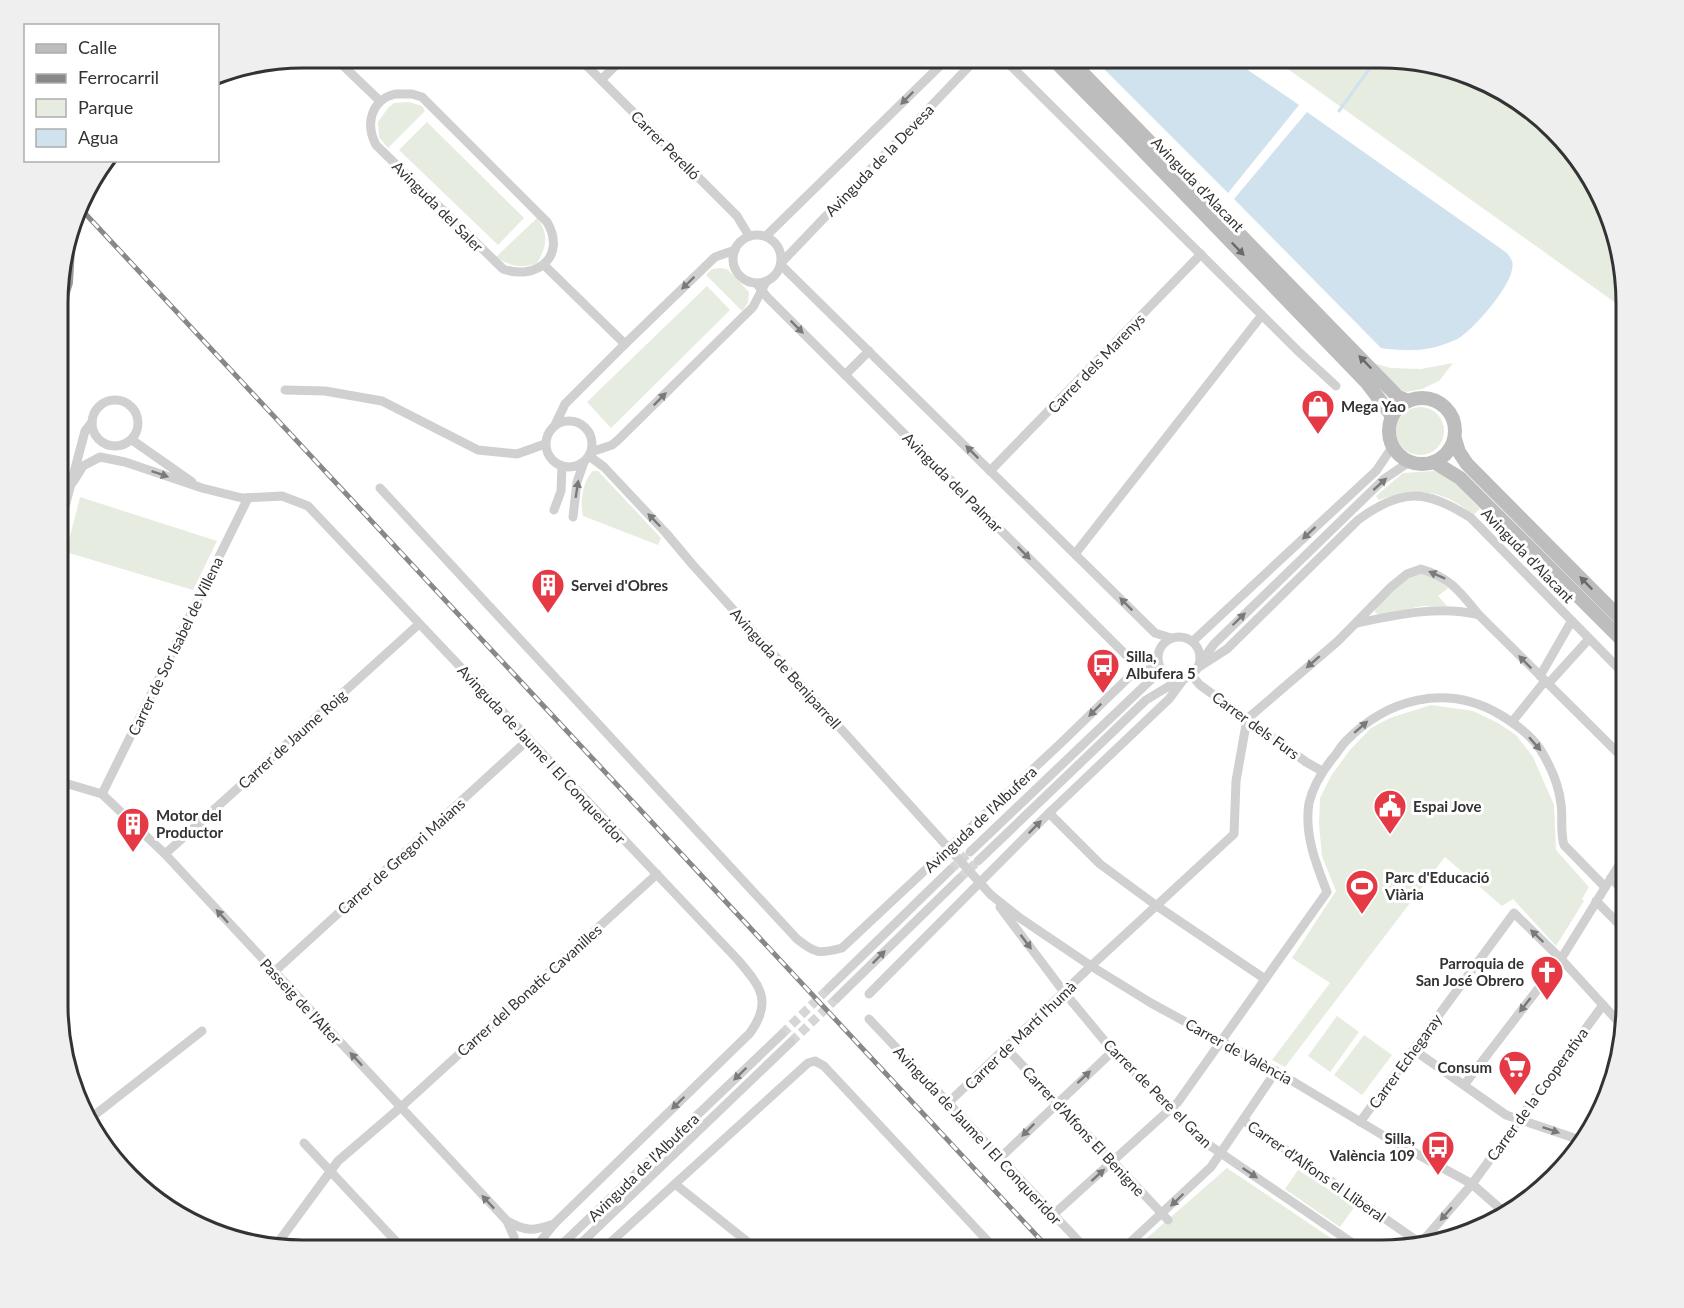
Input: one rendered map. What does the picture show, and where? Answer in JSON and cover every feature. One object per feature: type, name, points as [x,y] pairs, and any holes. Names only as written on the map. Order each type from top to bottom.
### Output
[{"type":"main road","name":"Avinguda d'Alacant","points":[[1062,68],[1367,383],[1392,416]]},
{"type":"main road","name":"Avinguda d'Alacant","points":[[1077,68],[1397,396],[1408,401]]},
{"type":"main road","points":[[1422,397],[1432,399],[1441,403],[1454,419],[1455,439],[1451,449],[1444,457],[1434,462],[1418,464],[1409,462],[1392,446],[1389,431],[1392,416],[1408,401],[1422,397]]},
{"type":"main road","name":"Avinguda d'Alacant","points":[[1455,439],[1459,452],[1467,464],[1616,614]]},
{"type":"main road","name":"Avinguda d'Alacant","points":[[1434,462],[1460,478],[1616,634]]},
{"type":"street","points":[[346,68],[380,101],[395,93],[422,97],[538,212],[551,228],[553,242],[544,265],[625,344]]},
{"type":"street","name":"Carrer Perelló","points":[[589,68],[737,216],[749,236]]},
{"type":"street","points":[[601,80],[613,68]]},
{"type":"street","name":"Avinguda de la Devesa","points":[[765,236],[938,68]]},
{"type":"street","name":"Avinguda de la Devesa","points":[[781,264],[968,68]]},
{"type":"street","points":[[1013,68],[1336,386]]},
{"type":"street","name":"Avinguda del Saler","points":[[380,101],[374,109],[370,123],[376,145],[503,269],[513,273],[524,273],[537,270],[544,265]]},
{"type":"street","points":[[735,250],[715,257],[565,404],[547,436],[545,444],[550,458],[562,466],[570,467],[612,445],[753,308],[762,285],[773,278],[781,264],[779,248],[773,241],[765,236],[749,236],[735,250],[734,267],[738,275],[746,281],[762,285]]},
{"type":"street","name":"Carrer dels Marenys","points":[[990,471],[1201,254]]},
{"type":"street","points":[[781,264],[1155,633],[1193,641],[1200,651],[1200,664]]},
{"type":"street","name":"Avinguda del Palmar","points":[[762,285],[845,375],[1131,660],[1159,666]]},
{"type":"street","points":[[1075,554],[1262,315]]},
{"type":"street","points":[[845,375],[869,351]]},
{"type":"street","points":[[285,390],[326,391],[382,401],[478,450],[517,454],[545,444]]},
{"type":"street","points":[[68,499],[85,431],[98,408],[111,400],[126,402],[136,413],[138,420],[136,433],[132,440],[118,447],[105,444],[100,440],[93,429],[92,422]]},
{"type":"street","points":[[555,425],[572,420],[583,425],[591,436],[588,457],[577,482],[573,517]]},
{"type":"street","points":[[132,440],[202,488]]},
{"type":"street","points":[[1193,641],[1376,471],[1392,446]]},
{"type":"street","points":[[118,447],[125,462]]},
{"type":"street","points":[[73,482],[83,466],[100,457],[125,462],[202,488],[248,498]]},
{"type":"street","name":"Avinguda de Beniparrell","points":[[588,457],[612,476],[666,532],[692,564],[981,882]]},
{"type":"street","points":[[869,994],[1049,813],[1169,699],[1185,678],[1200,664],[1214,644],[1384,479],[1409,462]]},
{"type":"street","points":[[554,510],[561,491],[562,466]]},
{"type":"street","name":"Avinguda de l'Albufera","points":[[380,488],[797,939],[809,949],[824,953],[842,948],[1129,677],[1159,666]]},
{"type":"street","name":"Avinguda d'Alacant","points":[[1200,664],[1227,649],[1358,520],[1372,509],[1394,498],[1412,495],[1432,497],[1471,518],[1616,667]]},
{"type":"street","name":"Avinguda de Jaume I El Conqueridor","points":[[248,498],[282,496],[308,506],[738,960],[759,986],[762,1009],[750,1033]]},
{"type":"street","name":"Carrer de Sor Isabel de Villena","points":[[102,794],[248,498]]},
{"type":"street","points":[[1247,719],[1357,623],[1399,580],[1421,569],[1445,578],[1479,615],[1616,751]]},
{"type":"street","points":[[1357,623],[1433,611],[1462,611],[1479,615]]},
{"type":"street","points":[[1544,680],[1571,622]]},
{"type":"street","name":"Carrer de Jaume Roig","points":[[165,854],[419,624]]},
{"type":"street","points":[[1172,638],[1161,646],[1159,666],[1172,678],[1185,678]]},
{"type":"street","points":[[1512,722],[1544,680],[1588,640]]},
{"type":"street","name":"Avinguda de l'Albufera","points":[[970,852],[1159,666]]},
{"type":"street","name":"Avinguda de l'Albufera","points":[[978,861],[1146,700],[1185,678]]},
{"type":"street","name":"Carrer dels Furs","points":[[1185,678],[1200,685],[1306,762],[1322,771]]},
{"type":"street","points":[[1054,1214],[1178,1102],[1327,892],[1314,857],[1308,829],[1309,804],[1322,771],[1344,742],[1368,721],[1392,708],[1414,700],[1436,698],[1461,700],[1489,708],[1512,722],[1540,748],[1554,776],[1561,804],[1564,845],[1616,888]]},
{"type":"street","name":"Carrer de Martí l'humà","points":[[948,1103],[1091,966],[1234,834],[1236,781],[1247,719]]},
{"type":"street","name":"Carrer de Gregori Maians","points":[[274,972],[529,739]]},
{"type":"street","name":"Passeig de l'Alter","points":[[68,784],[102,794],[165,854],[507,1221],[514,1240]]},
{"type":"street","points":[[1049,813],[1100,864],[1157,906],[1265,979]]},
{"type":"street","name":"Avinguda de l'Albufera","points":[[828,989],[950,870]]},
{"type":"street","points":[[1464,1085],[1561,959],[1616,870]]},
{"type":"street","name":"Carrer del Bonatic Cavanilles","points":[[280,1239],[338,1161],[401,1107],[657,874]]},
{"type":"street","name":"Avinguda de l'Albufera","points":[[837,998],[958,879]]},
{"type":"street","name":"Carrer de València","points":[[981,882],[991,895],[1020,918],[1091,966],[1151,1003],[1276,1071],[1360,1122],[1472,1184],[1500,1208]]},
{"type":"street","name":"Carrer de Pere el Gran","points":[[991,895],[1064,992],[1113,1051],[1209,1145],[1348,1240]]},
{"type":"street","points":[[1596,901],[1616,922]]},
{"type":"street","name":"Carrer Echegaray","points":[[1360,1122],[1514,913],[1561,959]]},
{"type":"street","points":[[1561,959],[1616,1019]]},
{"type":"street","name":"Carrer de la Cooperativa","points":[[1426,1236],[1472,1184],[1603,1005]]},
{"type":"street","name":"Avinguda de Jaume I El Conqueridor","points":[[869,1019],[1078,1240]]},
{"type":"street","points":[[95,1115],[202,1031]]},
{"type":"street","name":"Avinguda de l'Albufera","points":[[542,1240],[554,1224],[750,1033]]},
{"type":"street","name":"Avinguda de l'Albufera","points":[[567,1240],[782,1034]]},
{"type":"street","name":"Avinguda de l'Albufera","points":[[584,1240],[791,1042]]},
{"type":"street","name":"Carrer d'Alfons El Benigne","points":[[1006,1048],[1165,1217]]},
{"type":"street","points":[[1414,1050],[1506,1115],[1575,1138]]},
{"type":"street","points":[[1000,1157],[1113,1051]]},
{"type":"street","points":[[613,1240],[807,1063],[815,1061],[824,1066],[987,1240]]},
{"type":"street","points":[[1135,1240],[1165,1217],[1211,1167],[1276,1071]]},
{"type":"street","name":"Carrer d'Alfons el Lliberal","points":[[1243,1120],[1413,1238]]},
{"type":"street","points":[[304,1143],[395,1240]]},
{"type":"street","points":[[675,1184],[745,1240]]},
{"type":"street","points":[[507,1221],[519,1228],[531,1231],[554,1224]]},
{"type":"green space","points":[[1286,68],[1397,68],[1443,75],[1486,92],[1525,116],[1548,136],[1568,159],[1599,212],[1612,256],[1616,303]]},
{"type":"green space","points":[[409,102],[422,106],[425,111],[388,148],[379,137],[378,122],[394,103]]},
{"type":"green space","points":[[427,122],[524,218],[498,245],[399,150]]},
{"type":"green space","points":[[537,218],[545,235],[545,246],[537,263],[516,266],[496,257]]},
{"type":"green space","points":[[712,269],[727,269],[749,292],[748,303],[742,311],[706,275]]},
{"type":"green space","points":[[707,286],[730,310],[611,428],[587,402]]},
{"type":"green space","points":[[1373,363],[1391,368],[1421,369],[1453,363],[1439,381],[1422,389],[1406,392],[1393,386]]},
{"type":"green space","points":[[1420,407],[1437,414],[1444,431],[1437,448],[1420,455],[1403,448],[1396,431],[1403,414]]},
{"type":"green space","points":[[593,471],[598,471],[661,538],[658,545],[583,516],[583,492],[586,481]]},
{"type":"green space","points":[[1434,471],[1450,477],[1480,509],[1473,515],[1450,500],[1428,493],[1405,493],[1379,500],[1376,496],[1403,473]]},
{"type":"green space","points":[[80,497],[217,541],[193,590],[68,553]]},
{"type":"green space","points":[[1424,573],[1436,578],[1448,588],[1438,596],[1447,606],[1422,606],[1379,615],[1375,612],[1375,608],[1407,577]]},
{"type":"green space","points":[[1431,705],[1473,711],[1516,735],[1533,757],[1554,805],[1556,850],[1589,887],[1582,899],[1584,901],[1556,946],[1513,899],[1502,906],[1445,857],[1285,1067],[1272,1060],[1330,983],[1292,958],[1336,891],[1322,856],[1319,824],[1320,798],[1331,776],[1350,750],[1371,728],[1390,718]]},
{"type":"green space","points":[[1337,1016],[1359,1032],[1330,1072],[1308,1056]]},
{"type":"green space","points":[[1364,1035],[1392,1055],[1362,1095],[1334,1075]]},
{"type":"green space","points":[[1227,1168],[1334,1240],[1145,1240]]},
{"type":"green space","points":[[1298,1170],[1355,1206],[1340,1227],[1285,1189]]},
{"type":"water","points":[[1103,68],[1245,68],[1299,105],[1228,193]]},
{"type":"water","points":[[1307,112],[1510,257],[1512,269],[1503,290],[1486,313],[1460,337],[1437,347],[1421,350],[1381,348],[1234,199]]},
{"type":"waterway","points":[[1339,111],[1370,68]]},
{"type":"tunnel","points":[[950,870],[970,852]]},
{"type":"tunnel","points":[[959,879],[978,861]]},
{"type":"tunnel","points":[[782,1034],[828,989]]},
{"type":"tunnel","points":[[791,1042],[837,998]]},
{"type":"railway","points":[[85,213],[1041,1240]]},
{"type":"place","name":"Mega Yao","points":[[1318,435]]},
{"type":"place","name":"Servei d'Obres","points":[[548,614]]},
{"type":"place","name":"Silla, Albufera 5","points":[[1103,694]]},
{"type":"place","name":"Espai Jove","points":[[1390,835]]},
{"type":"place","name":"Motor del Productor","points":[[133,853]]},
{"type":"place","name":"Parc d'Educació Viària","points":[[1362,915]]},
{"type":"place","name":"Parroquia de San José Obrero","points":[[1547,1001]]},
{"type":"place","name":"Consum","points":[[1515,1096]]},
{"type":"place","name":"Silla, València 109","points":[[1438,1176]]}]
